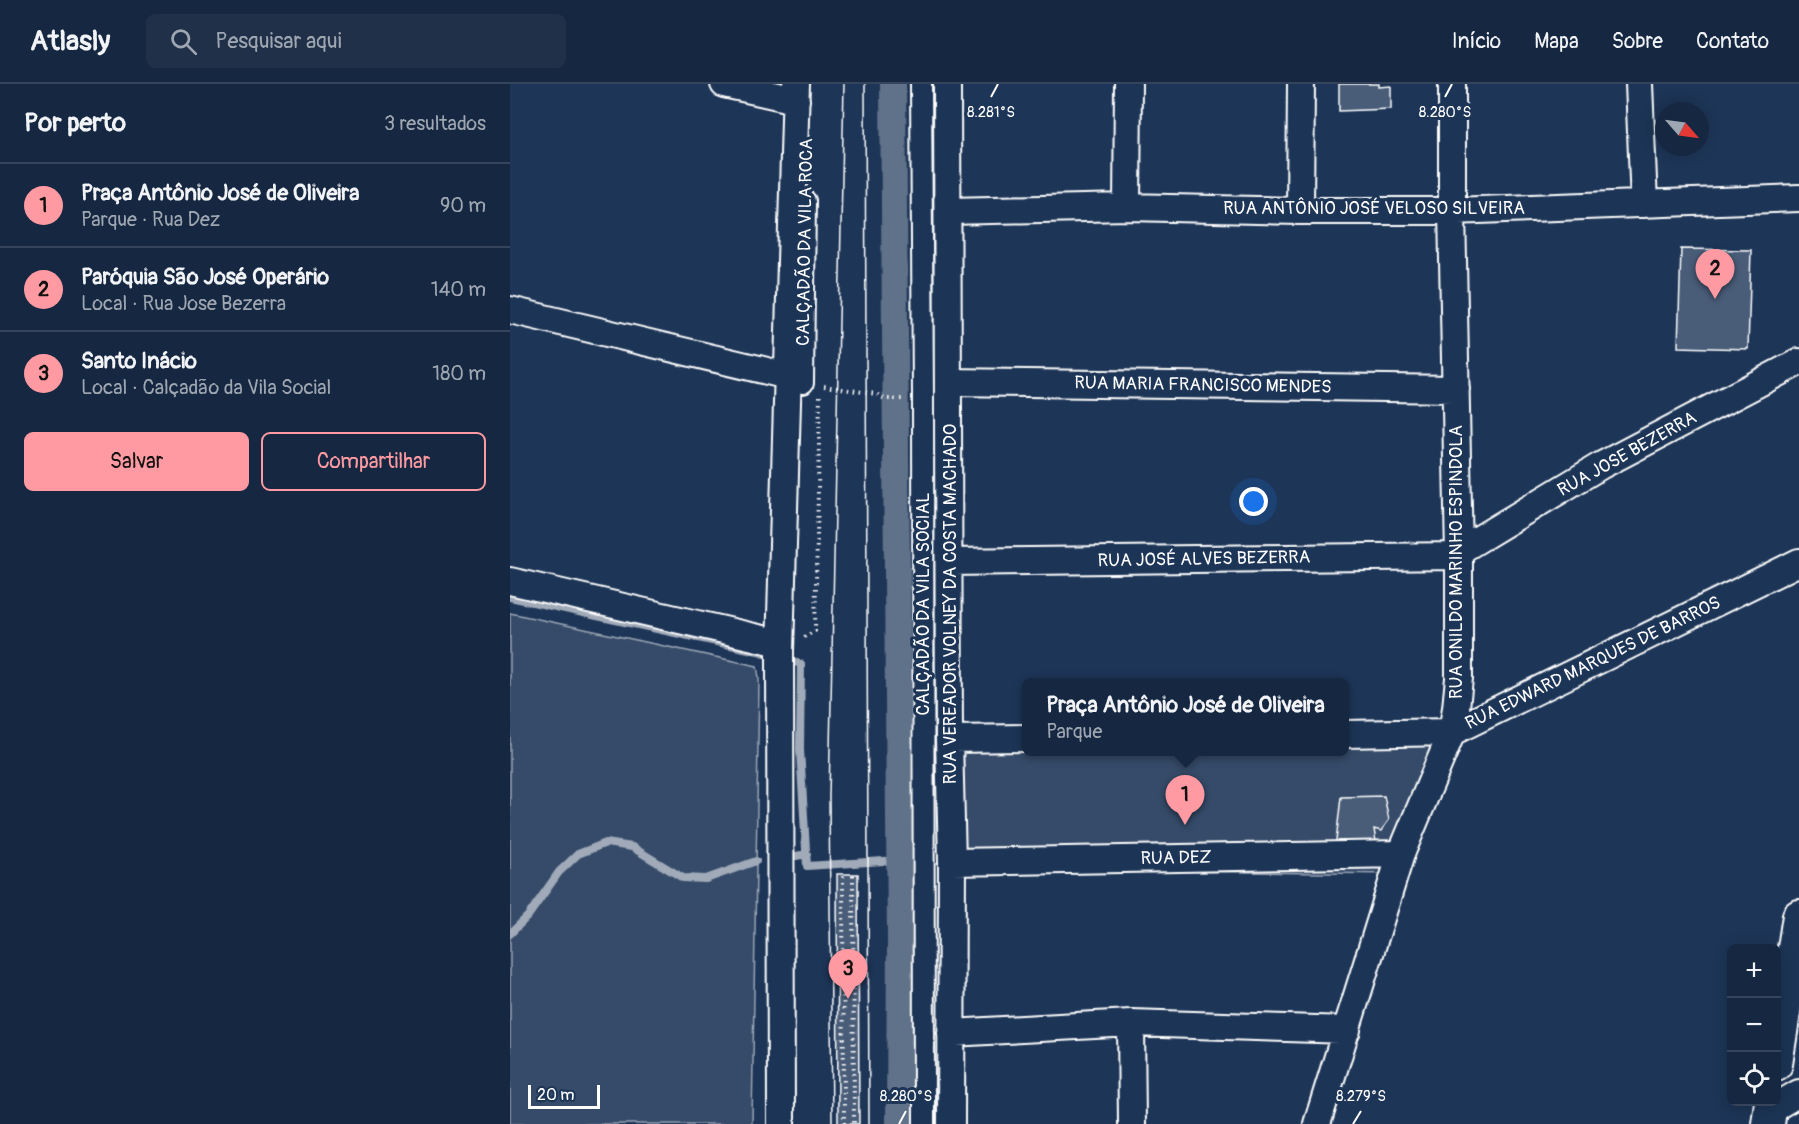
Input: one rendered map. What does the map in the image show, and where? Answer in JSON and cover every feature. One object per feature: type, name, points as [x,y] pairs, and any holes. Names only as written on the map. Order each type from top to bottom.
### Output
[{"type":"street","points":[[724,84],[799,89],[780,654],[781,1124]]},
{"type":"street","name":"CALÇADÃO DA VILA SOCIAL","points":[[921,84],[924,1124]]},
{"type":"street","name":"RUA VEREADOR VOLNEY DA COSTA MACHADO","points":[[947,84],[949,739],[952,862],[951,1124]]},
{"type":"street","points":[[1127,207],[1128,84]]},
{"type":"street","points":[[1300,211],[1301,84]]},
{"type":"street","name":"RUA ONILDO MARINHO ESPINDOLA","points":[[1317,1124],[1401,854],[1452,732],[1459,678],[1459,554],[1452,211],[1452,84]]},
{"type":"street","points":[[1639,84],[1644,204]]},
{"type":"street","name":"RUA ANTÔNIO JOSÉ VELOSO SILVEIRA","points":[[948,211],[1127,207],[1300,211],[1452,211],[1799,198]]},
{"type":"street","points":[[510,310],[788,376]]},
{"type":"street","name":"RUA JOSE BEZERRA","points":[[1459,554],[1600,466],[1799,362]]},
{"type":"street","name":"RUA MARIA FRANCISCO MENDES","points":[[949,382],[1456,389]]},
{"type":"street","name":"RUA JOSÉ ALVES BEZERRA","points":[[949,562],[1459,554]]},
{"type":"street","name":"RUA EDWARD MARQUES DE BARROS","points":[[1349,734],[1452,732],[1799,562]]},
{"type":"street","points":[[510,581],[780,654]]},
{"type":"street","points":[[949,739],[1022,738]]},
{"type":"street","name":"RUA DEZ","points":[[952,862],[1401,854]]},
{"type":"street","points":[[1778,1052],[1799,916]]},
{"type":"street","points":[[951,1033],[1131,1023],[1347,1030]]},
{"type":"street","points":[[1131,1023],[1132,1124]]},
{"type":"street","points":[[1770,1112],[1799,1093]]},
{"type":"path","points":[[780,654],[815,631],[820,386],[876,394],[885,399],[903,399]]},
{"type":"path","points":[[853,875],[854,1124]]},
{"type":"path","points":[[843,876],[844,1124]]},
{"type":"shaded area","points":[[510,613],[757,666],[759,678],[752,1124],[510,1124]]},
{"type":"shaded area","points":[[1448,738],[1394,874],[960,868],[953,743],[1022,743],[1022,756],[1349,756],[1349,739]]},
{"type":"building","points":[[1339,84],[1391,86],[1391,109],[1339,111]]},
{"type":"building","points":[[1681,249],[1751,250],[1748,349],[1678,347]]},
{"type":"building","points":[[1384,796],[1389,820],[1381,831],[1374,829],[1376,842],[1336,841],[1341,797]]},
{"type":"building","points":[[837,874],[858,874],[859,1124],[838,1124]]},
{"type":"waterway","points":[[893,84],[900,940],[899,1124]]},
{"type":"waterway","points":[[510,597],[758,651],[801,664],[800,749],[807,866],[899,860]]},
{"type":"waterway","points":[[510,934],[528,916],[559,872],[578,854],[606,843],[632,847],[683,878],[706,879],[756,861]]},
{"type":"waterway","points":[[796,856],[807,854]]},
{"type":"tram line","points":[[832,1124],[829,797],[844,84]]},
{"type":"tram line","points":[[865,84],[869,1124]]},
{"type":"place","name":"Paróquia São José Operário","points":[[1715,299]]},
{"type":"place","name":"Praça Antônio José de Oliveira","points":[[1185,825]]},
{"type":"place","name":"Santo Inácio","points":[[848,999]]}]
